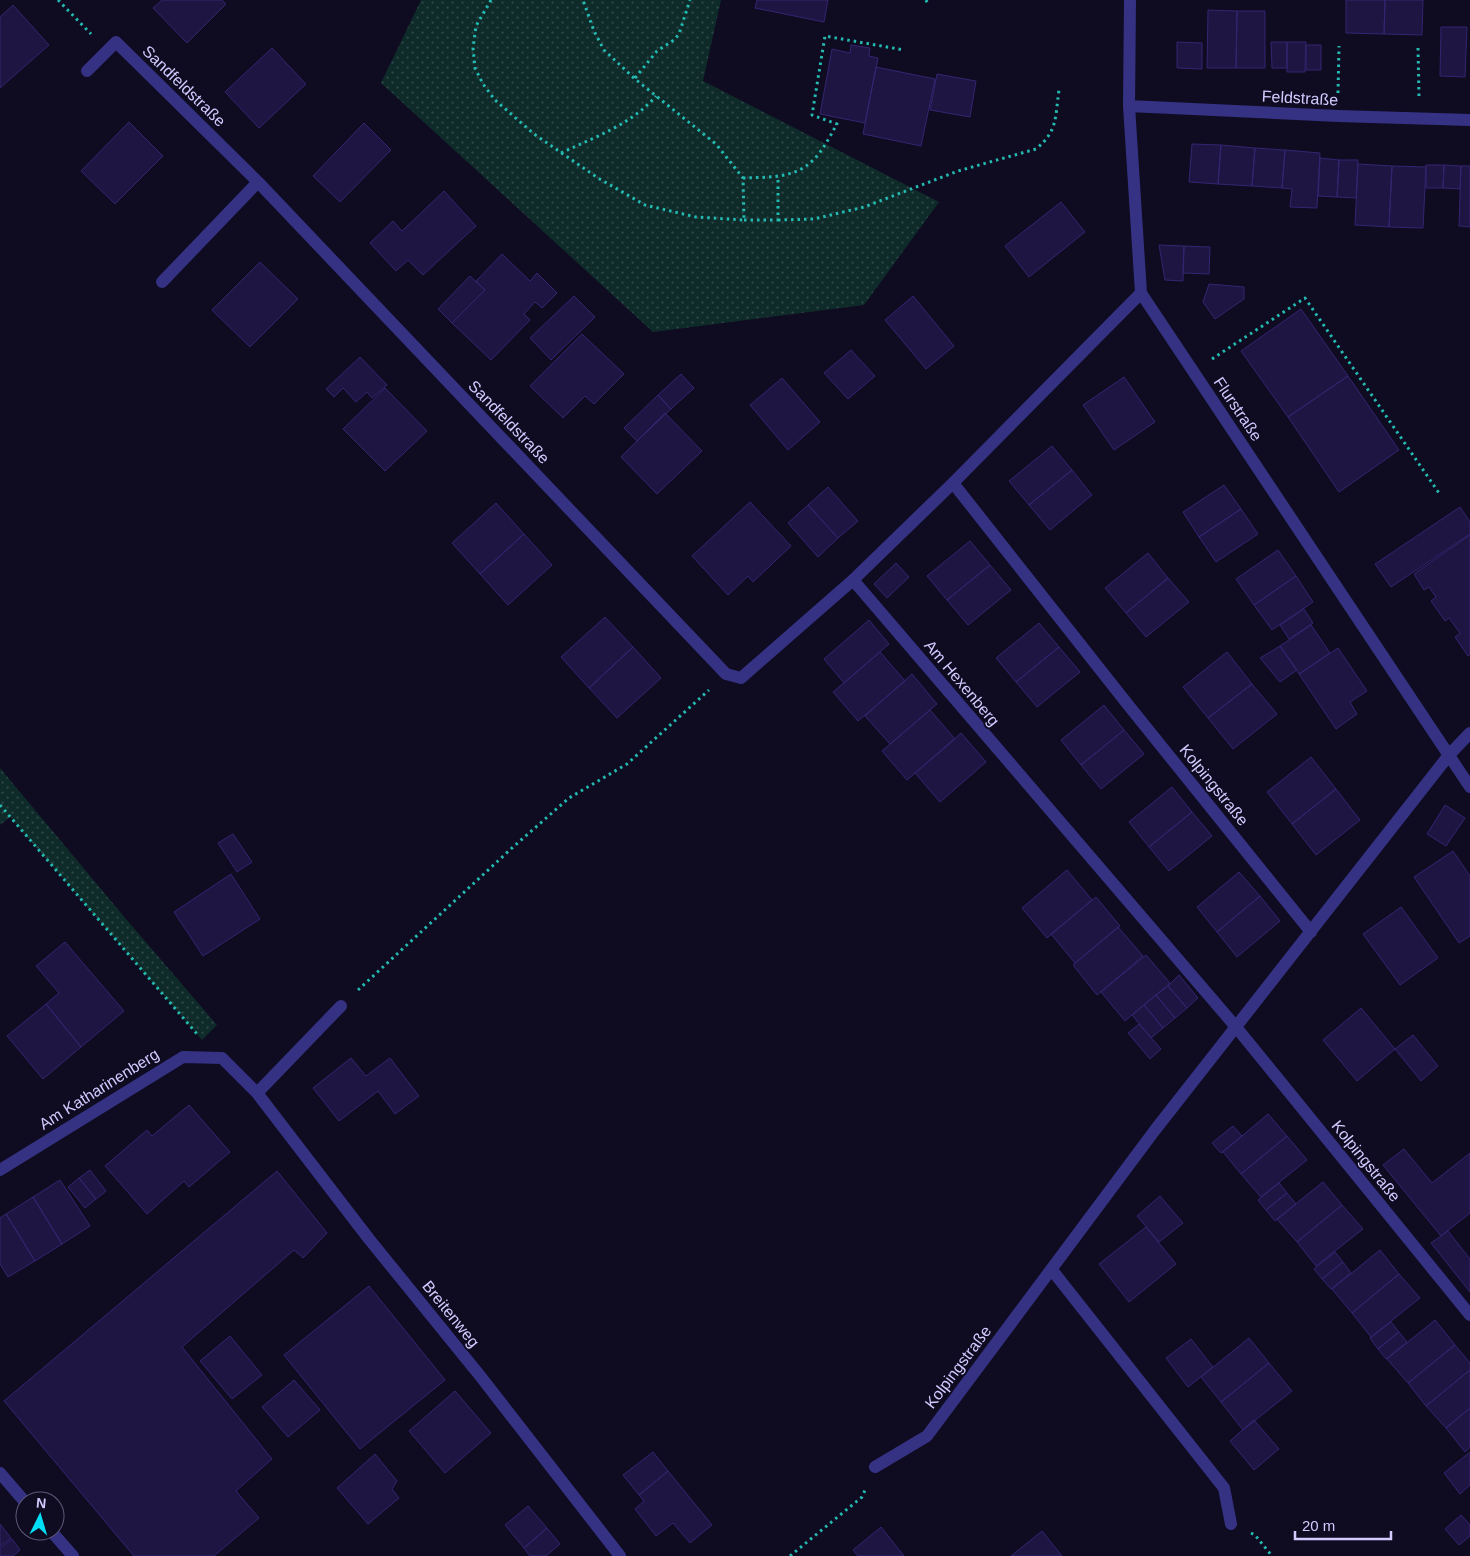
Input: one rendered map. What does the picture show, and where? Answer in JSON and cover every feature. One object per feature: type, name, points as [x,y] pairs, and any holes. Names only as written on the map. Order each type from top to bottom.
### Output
[{"type":"street","points":[[726,674],[742,678],[853,580],[953,483],[1141,293],[1129,106],[1130,0]]},
{"type":"street","name":"Sandfeldstraße","points":[[107,50],[116,42],[258,182],[726,674]]},
{"type":"street","points":[[87,70],[107,50]]},
{"type":"street","name":"Feldstraße","points":[[1129,106],[1470,120]]},
{"type":"street","points":[[162,282],[258,182]]},
{"type":"street","name":"Flurstraße","points":[[1141,293],[1470,787]]},
{"type":"street","name":"Kolpingstraße","points":[[953,483],[1311,932]]},
{"type":"street","name":"Am Hexenberg","points":[[853,580],[1047,808]]},
{"type":"street","name":"Kolpingstraße","points":[[875,1467],[927,1436],[1155,1130],[1449,755],[1470,733]]},
{"type":"street","name":"Kolpingstraße","points":[[1047,808],[1236,1027],[1470,1315]]},
{"type":"street","points":[[257,1093],[340,1006]]},
{"type":"street","name":"Am Katharinenberg","points":[[0,1170],[183,1056],[222,1058]]},
{"type":"street","name":"Breitenweg","points":[[222,1058],[257,1093],[369,1239],[481,1377],[620,1556]]},
{"type":"street","points":[[1052,1270],[1224,1488],[1231,1524]]},
{"type":"street","points":[[0,1474],[15,1491]]},
{"type":"street","points":[[60,1541],[73,1556]]},
{"type":"path","points":[[58,0],[107,50]]},
{"type":"path","points":[[490,0],[476,26],[473,48],[475,68],[483,84],[495,100],[534,134],[598,178],[645,205],[696,217],[744,220],[814,219],[864,207],[958,171],[1036,149],[1046,141],[1054,126],[1059,90]]},
{"type":"path","points":[[583,0],[594,31],[604,50],[656,96],[716,144],[743,178],[744,220]]},
{"type":"path","points":[[635,78],[657,51],[674,40],[679,34],[690,0]]},
{"type":"path","points":[[743,178],[793,173],[813,160],[837,124],[812,115],[825,36],[904,50]]},
{"type":"path","points":[[1338,116],[1339,46]]},
{"type":"path","points":[[1418,48],[1419,119]]},
{"type":"path","points":[[560,153],[627,121],[647,106],[656,96]]},
{"type":"path","points":[[778,176],[778,220]]},
{"type":"path","points":[[1193,371],[1305,298],[1439,493]]},
{"type":"path","points":[[340,1006],[569,798],[627,764],[726,674]]},
{"type":"path","points":[[0,805],[202,1040],[222,1058]]},
{"type":"path","points":[[790,1556],[862,1497],[875,1467]]},
{"type":"path","points":[[1231,1524],[1256,1535],[1272,1556]]},
{"type":"green space","points":[[421,0],[721,0],[703,81],[939,202],[864,305],[653,332],[381,83]]},
{"type":"green space","points":[[0,768],[217,1025],[202,1040],[10,817],[0,825]]},
{"type":"building","points":[[162,0],[222,0],[226,4],[187,43],[153,8]]},
{"type":"building","points":[[757,0],[828,0],[824,22],[755,8]]},
{"type":"building","points":[[1346,0],[1385,0],[1384,34],[1346,33]]},
{"type":"building","points":[[1385,0],[1423,0],[1422,35],[1384,34]]},
{"type":"building","points":[[13,5],[49,45],[0,88],[0,17]]},
{"type":"building","points":[[1208,10],[1237,11],[1236,68],[1207,68]]},
{"type":"building","points":[[1237,11],[1265,11],[1265,68],[1236,68]]},
{"type":"building","points":[[1441,27],[1467,27],[1465,77],[1440,76]]},
{"type":"building","points":[[1177,42],[1202,43],[1202,69],[1177,68]]},
{"type":"building","points":[[1271,42],[1287,42],[1287,68],[1272,68]]},
{"type":"building","points":[[1287,42],[1306,42],[1305,72],[1287,72]]},
{"type":"building","points":[[851,45],[870,48],[869,56],[878,58],[865,123],[820,114],[832,49],[850,53]]},
{"type":"building","points":[[1306,45],[1321,45],[1321,70],[1306,70]]},
{"type":"building","points":[[272,48],[306,84],[259,128],[225,92]]},
{"type":"building","points":[[876,67],[935,79],[921,146],[863,134]]},
{"type":"building","points":[[937,74],[976,81],[970,117],[930,110]]},
{"type":"building","points":[[129,122],[163,156],[115,204],[81,171]]},
{"type":"building","points":[[364,123],[391,150],[340,202],[313,176]]},
{"type":"building","points":[[1192,144],[1221,145],[1218,184],[1189,182]]},
{"type":"building","points":[[1221,145],[1255,148],[1252,186],[1218,184]]},
{"type":"building","points":[[1255,148],[1285,150],[1282,188],[1252,186]]},
{"type":"building","points":[[1285,150],[1320,153],[1317,208],[1290,207],[1292,189],[1282,188]]},
{"type":"building","points":[[1320,158],[1339,160],[1337,197],[1318,196]]},
{"type":"building","points":[[1339,160],[1358,160],[1356,198],[1337,197]]},
{"type":"building","points":[[1358,164],[1392,166],[1389,227],[1355,225]]},
{"type":"building","points":[[1426,165],[1444,165],[1443,188],[1426,188]]},
{"type":"building","points":[[1444,165],[1461,166],[1460,189],[1443,188]]},
{"type":"building","points":[[1392,166],[1426,167],[1423,228],[1389,227]]},
{"type":"building","points":[[1461,166],[1470,166],[1470,227],[1459,226]]},
{"type":"building","points":[[444,191],[476,226],[423,275],[408,260],[396,271],[370,243],[393,221],[402,231]]},
{"type":"building","points":[[1061,202],[1085,232],[1029,277],[1005,246]]},
{"type":"building","points":[[1159,245],[1184,246],[1183,281],[1165,280]]},
{"type":"building","points":[[1184,246],[1210,247],[1209,274],[1183,273]]},
{"type":"building","points":[[502,254],[530,281],[537,273],[557,293],[542,308],[535,302],[524,314],[530,320],[491,360],[452,323],[485,290],[476,281]]},
{"type":"building","points":[[260,262],[298,299],[250,347],[212,310]]},
{"type":"building","points":[[470,276],[485,290],[452,323],[438,309]]},
{"type":"building","points":[[1209,284],[1244,287],[1244,299],[1215,319],[1203,302]]},
{"type":"building","points":[[574,296],[595,317],[551,360],[530,338]]},
{"type":"building","points":[[913,296],[954,346],[926,369],[885,320]]},
{"type":"building","points":[[1301,309],[1348,376],[1288,417],[1241,351]]},
{"type":"building","points":[[582,334],[624,374],[594,404],[585,396],[563,418],[530,386]]},
{"type":"building","points":[[851,350],[875,376],[848,399],[824,373]]},
{"type":"building","points":[[360,357],[387,385],[372,398],[367,392],[356,402],[343,388],[334,397],[326,389]]},
{"type":"building","points":[[681,374],[694,388],[671,409],[658,395]]},
{"type":"building","points":[[1348,376],[1399,450],[1339,492],[1288,417]]},
{"type":"building","points":[[1124,377],[1155,422],[1114,450],[1083,405]]},
{"type":"building","points":[[782,378],[820,422],[788,450],[750,405]]},
{"type":"building","points":[[385,388],[427,431],[385,471],[343,429]]},
{"type":"building","points":[[658,395],[671,409],[637,441],[624,428]]},
{"type":"building","points":[[665,413],[702,451],[657,494],[621,457]]},
{"type":"building","points":[[1052,446],[1072,470],[1029,505],[1009,481]]},
{"type":"building","points":[[1072,470],[1092,495],[1050,530],[1029,505]]},
{"type":"building","points":[[1224,485],[1241,509],[1199,537],[1183,512]]},
{"type":"building","points":[[828,487],[858,521],[838,538],[808,505]]},
{"type":"building","points":[[750,502],[791,546],[753,582],[748,576],[728,595],[692,556]]},
{"type":"building","points":[[496,503],[524,534],[480,574],[452,543]]},
{"type":"building","points":[[808,505],[838,538],[818,557],[788,523]]},
{"type":"building","points":[[1460,507],[1470,522],[1470,534],[1391,587],[1375,564]]},
{"type":"building","points":[[1241,509],[1258,534],[1216,562],[1199,537]]},
{"type":"building","points":[[524,534],[552,565],[508,605],[480,574]]},
{"type":"building","points":[[1470,535],[1470,654],[1468,656],[1455,637],[1460,633],[1449,618],[1445,621],[1431,601],[1436,597],[1429,587],[1424,590],[1414,574]]},
{"type":"building","points":[[970,541],[990,565],[947,600],[927,576]]},
{"type":"building","points":[[1278,550],[1296,576],[1254,605],[1236,579]]},
{"type":"building","points":[[1148,553],[1168,578],[1126,613],[1105,588]]},
{"type":"building","points":[[896,563],[909,577],[887,598],[874,584]]},
{"type":"building","points":[[990,565],[1011,590],[968,625],[947,600]]},
{"type":"building","points":[[1296,576],[1313,602],[1272,630],[1254,605]]},
{"type":"building","points":[[1168,578],[1189,602],[1146,637],[1126,613]]},
{"type":"building","points":[[1304,609],[1313,623],[1289,639],[1280,625]]},
{"type":"building","points":[[605,617],[633,647],[589,688],[561,657]]},
{"type":"building","points":[[869,620],[889,644],[844,683],[824,659]]},
{"type":"building","points":[[1039,623],[1059,647],[1016,682],[996,658]]},
{"type":"building","points":[[1311,625],[1330,653],[1299,674],[1280,646]]},
{"type":"building","points":[[1280,646],[1297,670],[1280,682],[1260,658]]},
{"type":"building","points":[[633,647],[661,678],[617,718],[589,688]]},
{"type":"building","points":[[1059,647],[1080,672],[1037,707],[1016,682]]},
{"type":"building","points":[[1338,648],[1367,691],[1350,702],[1357,714],[1336,729],[1299,674]]},
{"type":"building","points":[[880,652],[905,681],[858,721],[833,692]]},
{"type":"building","points":[[1227,652],[1252,684],[1208,718],[1183,687]]},
{"type":"building","points":[[912,674],[937,704],[890,744],[865,716]]},
{"type":"building","points":[[1252,684],[1277,714],[1233,749],[1208,718]]},
{"type":"building","points":[[1104,705],[1124,730],[1081,765],[1061,740]]},
{"type":"building","points":[[930,710],[955,739],[907,780],[882,751]]},
{"type":"building","points":[[1124,730],[1144,754],[1101,789],[1081,765]]},
{"type":"building","points":[[961,733],[986,762],[940,802],[915,773]]},
{"type":"building","points":[[1311,757],[1336,789],[1292,824],[1267,792]]},
{"type":"building","points":[[1172,787],[1192,812],[1149,847],[1129,822]]},
{"type":"building","points":[[1336,789],[1360,820],[1316,855],[1292,824]]},
{"type":"building","points":[[1445,805],[1465,818],[1446,846],[1427,834]]},
{"type":"building","points":[[1192,812],[1212,836],[1169,871],[1149,847]]},
{"type":"building","points":[[233,834],[252,862],[237,872],[218,843]]},
{"type":"building","points":[[1453,851],[1470,876],[1470,936],[1459,943],[1414,877]]},
{"type":"building","points":[[1067,870],[1092,900],[1047,938],[1022,908]]},
{"type":"building","points":[[1239,872],[1260,896],[1217,932],[1197,907]]},
{"type":"building","points":[[231,874],[260,919],[203,956],[174,912]]},
{"type":"building","points":[[1260,896],[1280,921],[1237,957],[1217,932]]},
{"type":"building","points":[[1096,897],[1120,926],[1075,963],[1051,934]]},
{"type":"building","points":[[1401,907],[1438,958],[1400,985],[1363,934]]},
{"type":"building","points":[[1118,927],[1143,956],[1097,995],[1073,965]]},
{"type":"building","points":[[65,942],[124,1011],[81,1047],[46,1004],[59,993],[36,966]]},
{"type":"building","points":[[1146,955],[1170,983],[1125,1021],[1101,992]]},
{"type":"building","points":[[1179,975],[1198,998],[1187,1008],[1168,986]]},
{"type":"building","points":[[1168,986],[1187,1008],[1175,1018],[1156,995]]},
{"type":"building","points":[[1156,995],[1175,1018],[1163,1028],[1144,1005]]},
{"type":"building","points":[[46,1004],[81,1047],[43,1079],[7,1036]]},
{"type":"building","points":[[1144,1005],[1163,1028],[1151,1038],[1132,1015]]},
{"type":"building","points":[[1361,1008],[1395,1049],[1357,1081],[1323,1040]]},
{"type":"building","points":[[1139,1024],[1161,1049],[1150,1059],[1128,1033]]},
{"type":"building","points":[[1413,1035],[1438,1066],[1421,1081],[1395,1049]]},
{"type":"building","points":[[351,1058],[366,1076],[390,1058],[419,1096],[395,1114],[378,1091],[339,1121],[313,1088]]},
{"type":"building","points":[[189,1105],[230,1152],[189,1187],[184,1181],[147,1214],[105,1166],[147,1130],[152,1136]]},
{"type":"building","points":[[1268,1114],[1287,1136],[1241,1174],[1223,1152]]},
{"type":"building","points":[[1233,1126],[1242,1136],[1221,1153],[1212,1143]]},
{"type":"building","points":[[1287,1136],[1307,1160],[1261,1197],[1241,1174]]},
{"type":"building","points":[[1404,1149],[1432,1183],[1470,1153],[1470,1213],[1441,1236],[1383,1165]]},
{"type":"building","points":[[90,1170],[106,1191],[96,1199],[79,1178]]},
{"type":"building","points":[[277,1171],[327,1233],[303,1258],[294,1250],[182,1347],[272,1459],[236,1491],[259,1518],[214,1556],[134,1556],[4,1401]]},
{"type":"building","points":[[79,1178],[96,1199],[85,1208],[68,1187]]},
{"type":"building","points":[[60,1180],[90,1226],[62,1244],[33,1197]]},
{"type":"building","points":[[1323,1182],[1342,1205],[1297,1242],[1277,1219]]},
{"type":"building","points":[[1279,1183],[1287,1193],[1266,1210],[1258,1200]]},
{"type":"building","points":[[1287,1193],[1296,1204],[1275,1221],[1266,1210]]},
{"type":"building","points":[[1160,1196],[1183,1223],[1159,1242],[1137,1216]]},
{"type":"building","points":[[33,1197],[62,1244],[35,1261],[6,1214]]},
{"type":"building","points":[[1342,1205],[1363,1229],[1316,1266],[1297,1242]]},
{"type":"building","points":[[6,1214],[35,1261],[8,1277],[0,1264],[0,1218]]},
{"type":"building","points":[[1146,1227],[1176,1264],[1129,1302],[1099,1264]]},
{"type":"building","points":[[1448,1231],[1470,1259],[1470,1292],[1431,1243]]},
{"type":"building","points":[[1380,1250],[1399,1274],[1352,1313],[1332,1289]]},
{"type":"building","points":[[1335,1252],[1343,1262],[1322,1279],[1314,1269]]},
{"type":"building","points":[[1343,1262],[1351,1273],[1331,1289],[1322,1279]]},
{"type":"building","points":[[1399,1274],[1420,1298],[1371,1337],[1352,1313]]},
{"type":"building","points":[[369,1286],[445,1380],[360,1449],[284,1355]]},
{"type":"building","points":[[1435,1320],[1455,1345],[1408,1383],[1387,1359]]},
{"type":"building","points":[[1391,1322],[1399,1332],[1378,1349],[1370,1338]]},
{"type":"building","points":[[1399,1332],[1407,1342],[1386,1359],[1378,1349]]},
{"type":"building","points":[[230,1336],[262,1375],[232,1399],[200,1361]]},
{"type":"building","points":[[1249,1338],[1269,1363],[1221,1402],[1201,1377]]},
{"type":"building","points":[[1191,1339],[1213,1367],[1188,1387],[1166,1358]]},
{"type":"building","points":[[1455,1345],[1470,1363],[1470,1370],[1426,1406],[1408,1383]]},
{"type":"building","points":[[1269,1363],[1292,1391],[1243,1430],[1221,1402]]},
{"type":"building","points":[[1470,1370],[1470,1408],[1446,1428],[1426,1406]]},
{"type":"building","points":[[294,1380],[320,1410],[288,1437],[262,1407]]},
{"type":"building","points":[[455,1391],[491,1433],[445,1473],[409,1431]]},
{"type":"building","points":[[1470,1408],[1470,1447],[1465,1452],[1446,1428]]},
{"type":"building","points":[[1254,1420],[1279,1449],[1254,1470],[1230,1441]]},
{"type":"building","points":[[653,1452],[668,1471],[639,1495],[623,1475]]},
{"type":"building","points":[[1470,1452],[1470,1485],[1460,1494],[1444,1473]]},
{"type":"building","points":[[375,1454],[397,1481],[392,1489],[399,1498],[368,1524],[337,1488]]},
{"type":"building","points":[[668,1471],[712,1525],[690,1543],[673,1523],[656,1536],[635,1509],[644,1501],[639,1495]]},
{"type":"building","points":[[528,1506],[547,1528],[524,1548],[505,1525]]},
{"type":"building","points":[[1461,1515],[1470,1525],[1470,1536],[1459,1545],[1445,1529]]},
{"type":"building","points":[[0,1524],[11,1538],[0,1546]]},
{"type":"building","points":[[881,1527],[904,1556],[858,1556],[853,1550]]},
{"type":"building","points":[[547,1528],[560,1544],[546,1556],[530,1556],[524,1548]]},
{"type":"building","points":[[1042,1531],[1062,1556],[1011,1556]]},
{"type":"building","points":[[12,1539],[20,1550],[13,1556],[0,1556],[0,1548]]}]
